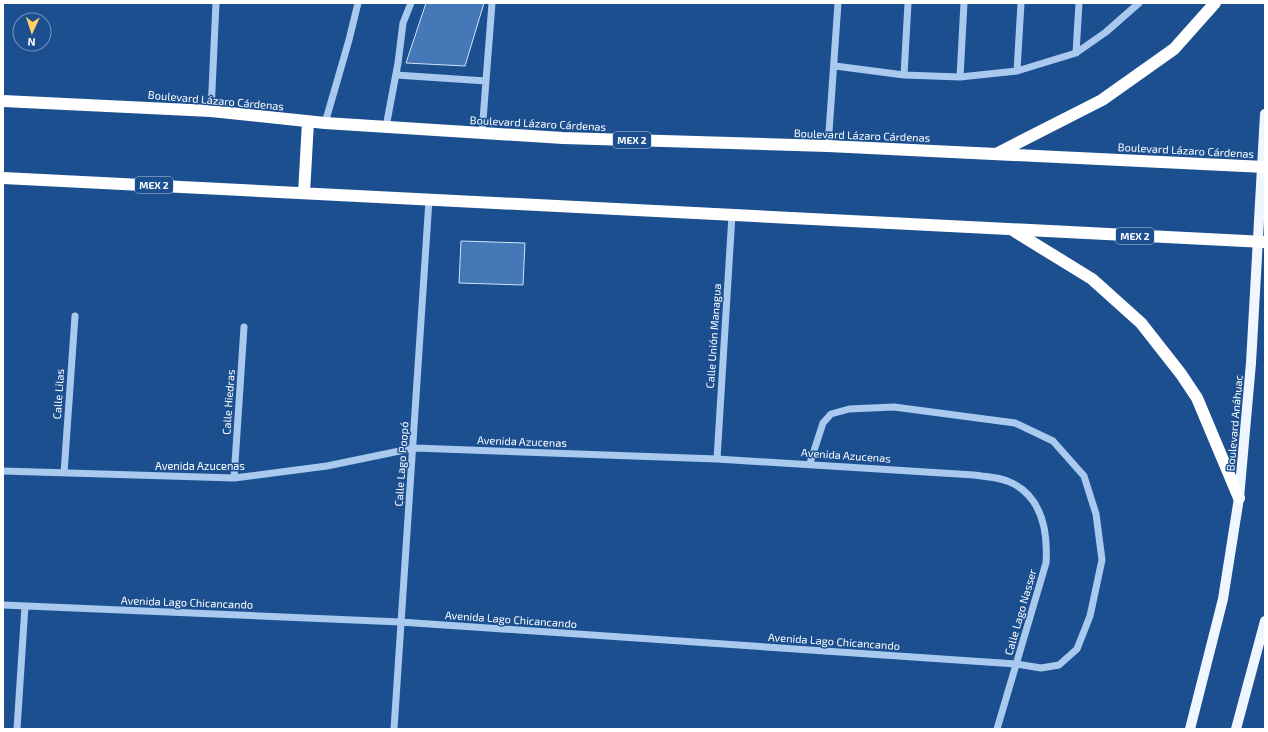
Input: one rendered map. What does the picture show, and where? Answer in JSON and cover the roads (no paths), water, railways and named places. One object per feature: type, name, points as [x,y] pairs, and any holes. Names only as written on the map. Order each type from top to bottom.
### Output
[{"type":"highway","points":[[998,153],[1102,100],[1174,49],[1215,3]]},
{"type":"highway","name":"Boulevard Lázaro Cárdenas","points":[[3,101],[211,111],[308,122],[563,138],[998,153],[1264,167]]},
{"type":"highway","points":[[304,193],[308,122]]},
{"type":"highway","name":"MEX 2","points":[[3,178],[1262,242]]},
{"type":"highway","points":[[1011,230],[1092,279],[1141,322],[1182,374],[1197,398],[1239,498]]},
{"type":"main road","name":"Boulevard Anáhuac","points":[[1190,729],[1223,599],[1239,498],[1262,242],[1265,114]]},
{"type":"main road","points":[[1236,729],[1265,621]]},
{"type":"street","points":[[211,111],[216,3]]},
{"type":"street","points":[[325,123],[358,3]]},
{"type":"street","points":[[386,127],[396,75],[403,23],[411,3]]},
{"type":"street","points":[[482,133],[492,3]]},
{"type":"street","points":[[828,146],[835,66],[838,3]]},
{"type":"street","points":[[904,75],[908,3]]},
{"type":"street","points":[[960,77],[964,3]]},
{"type":"street","points":[[1017,71],[1021,3]]},
{"type":"street","points":[[1076,53],[1079,3]]},
{"type":"street","points":[[835,66],[904,75],[960,77],[1017,71],[1076,53],[1106,32],[1139,3]]},
{"type":"street","points":[[396,75],[486,80]]},
{"type":"street","name":"Calle Lago Poopó","points":[[394,729],[400,622],[414,448],[429,200]]},
{"type":"street","name":"Calle Unión Managua","points":[[717,458],[732,215]]},
{"type":"street","name":"Calle Lilas","points":[[64,473],[74,316]]},
{"type":"street","name":"Calle Hiedras","points":[[234,478],[244,327]]},
{"type":"street","name":"Avenida Lago Chicancando","points":[[3,605],[400,622],[1016,664],[1041,668],[1059,665],[1077,649],[1090,616],[1102,560],[1096,514],[1084,476],[1053,441],[1015,423],[894,407],[849,409],[831,414],[823,423],[810,463]]},
{"type":"street","name":"Avenida Azucenas","points":[[3,472],[234,478],[327,466],[414,448],[717,458],[974,475],[995,478],[1013,483],[1034,501]]},
{"type":"street","name":"Calle Lago Nasser","points":[[997,729],[1046,563],[1045,527],[1041,513],[1034,501]]},
{"type":"street","points":[[17,729],[25,606]]}]
